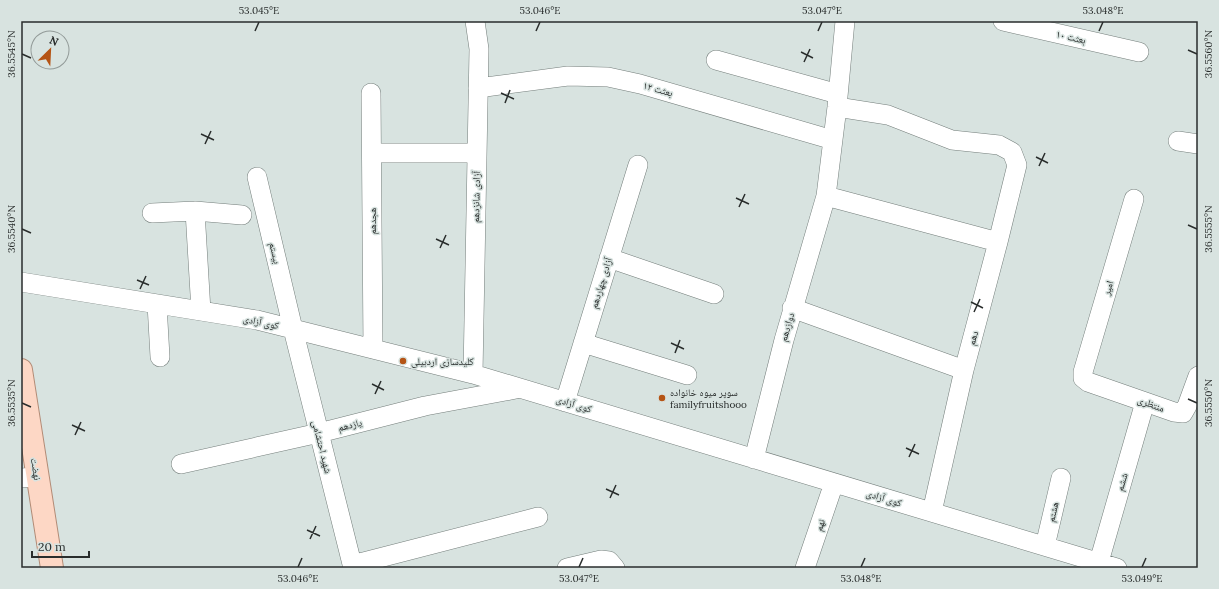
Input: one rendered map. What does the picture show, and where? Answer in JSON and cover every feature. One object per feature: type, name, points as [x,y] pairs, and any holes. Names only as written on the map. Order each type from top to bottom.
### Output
[{"type":"main road","name":"نهضت","points":[[21,370],[29,478],[52,568]]},
{"type":"street","name":"آزادی شانزدهم","points":[[473,374],[479,49],[475,21]]},
{"type":"street","name":"دوازدهم","points":[[754,459],[792,308],[826,196],[846,21]]},
{"type":"street","name":"بعثت ۱۰","points":[[1003,21],[1139,52]]},
{"type":"street","points":[[716,60],[838,100]]},
{"type":"street","name":"بعثت ۱۲","points":[[478,88],[568,76],[608,77],[640,84],[833,140]]},
{"type":"street","name":"هجدهم","points":[[371,93],[373,349]]},
{"type":"street","name":"دهم","points":[[838,100],[888,115],[952,140],[999,145],[1012,152],[1017,165],[964,370],[932,512]]},
{"type":"street","points":[[1178,141],[1198,144]]},
{"type":"street","points":[[372,153],[477,153]]},
{"type":"street","name":"آزادی چهاردهم","points":[[564,402],[638,165]]},
{"type":"street","name":"بیستم","points":[[257,177],[293,329]]},
{"type":"street","points":[[826,196],[998,242]]},
{"type":"street","name":"امیر","points":[[1083,378],[1083,372],[1134,199]]},
{"type":"street","points":[[194,211],[202,311]]},
{"type":"street","points":[[152,213],[194,211],[242,215]]},
{"type":"street","points":[[609,258],[714,294]]},
{"type":"street","name":"کوی آزادی","points":[[21,282],[257,320],[473,374],[1117,568]]},
{"type":"street","points":[[157,304],[160,357]]},
{"type":"street","points":[[792,308],[964,370]]},
{"type":"street","name":"شهید احتشامی","points":[[293,329],[352,567],[538,517]]},
{"type":"street","points":[[583,343],[687,375]]},
{"type":"street","name":"منتظری","points":[[1083,378],[1088,382],[1174,412],[1183,412],[1187,406],[1198,376]]},
{"type":"street","name":"یازدهم","points":[[181,464],[319,433],[425,406],[519,388]]},
{"type":"street","name":"ششم","points":[[1099,562],[1145,402]]},
{"type":"street","name":"هشتم","points":[[1045,546],[1061,478]]},
{"type":"street","name":"نهم","points":[[805,568],[834,483]]},
{"type":"street","points":[[567,568],[601,560],[609,561],[615,568]]},
{"type":"place","name":"کلیدسازی اردبیلی","points":[[403,361]]},
{"type":"place","name":"سوپر میوه خانواده familyfruitshooo","points":[[662,398]]}]
